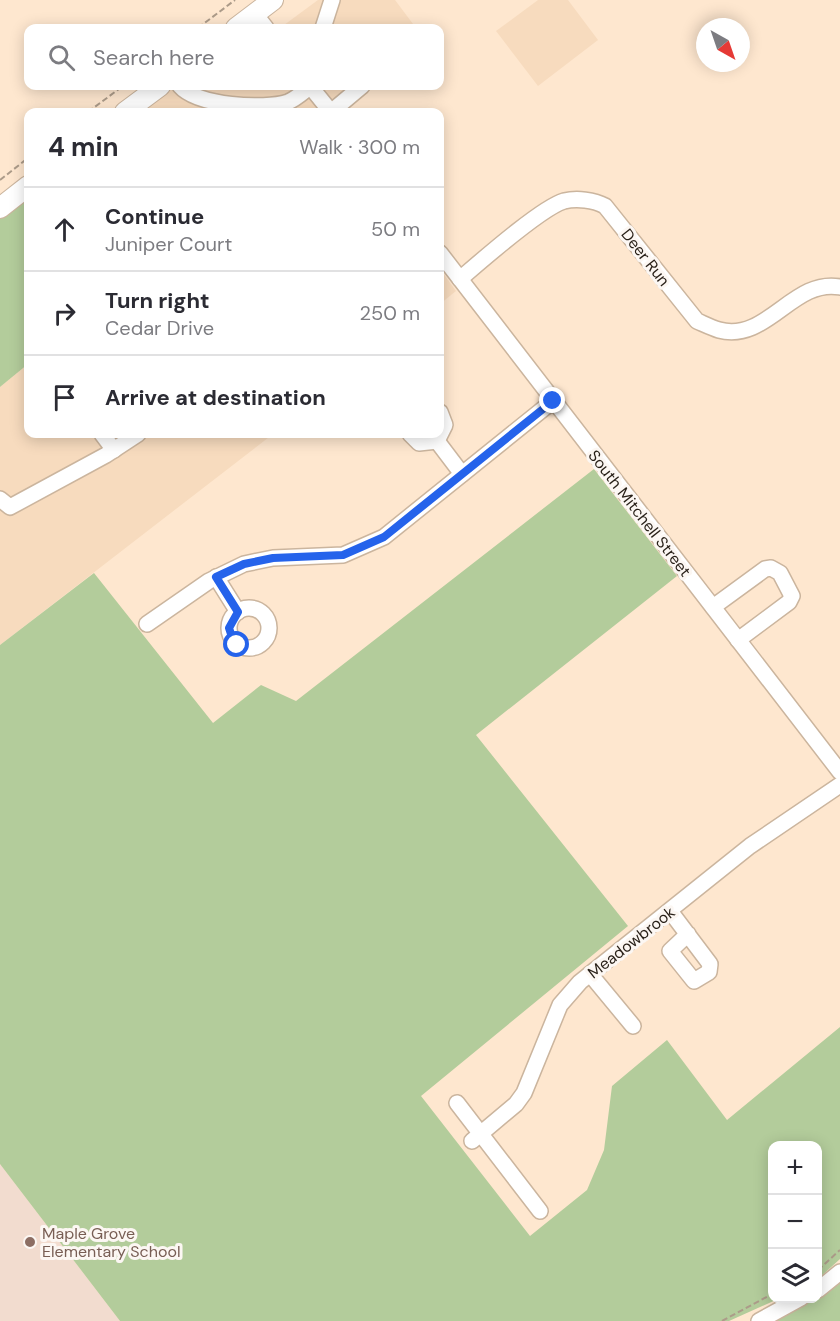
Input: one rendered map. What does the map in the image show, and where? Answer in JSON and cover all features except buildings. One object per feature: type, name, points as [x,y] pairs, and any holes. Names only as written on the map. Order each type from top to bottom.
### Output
[{"type":"main road","points":[[260,21],[273,0]]},
{"type":"main road","points":[[130,108],[155,90]]},
{"type":"main road","points":[[0,208],[24,189]]},
{"type":"street","points":[[324,24],[332,0]]},
{"type":"street","points":[[185,90],[197,99],[274,105],[289,101],[304,90]]},
{"type":"street","points":[[313,90],[328,108]]},
{"type":"street","points":[[336,108],[357,90]]},
{"type":"street","name":"Deer Run","points":[[459,279],[551,208],[573,200],[597,202],[605,206],[697,321],[719,330],[739,331],[755,326],[814,288],[840,287]]},
{"type":"street","name":"South Mitchell Street","points":[[444,258],[840,772]]},
{"type":"street","points":[[147,624],[216,577],[244,564],[273,558],[328,557],[358,550],[384,537],[553,401]]},
{"type":"street","points":[[105,438],[114,450]]},
{"type":"street","points":[[3,506],[114,450],[132,438]]},
{"type":"street","points":[[414,438],[419,443],[437,441]]},
{"type":"street","points":[[437,441],[462,474]]},
{"type":"street","points":[[713,607],[765,569],[771,568],[780,573],[792,596],[789,602],[738,640]]},
{"type":"street","points":[[216,577],[238,612]]},
{"type":"street","name":"Meadowbrook","points":[[475,1138],[524,1093],[561,1005],[590,974],[750,846],[840,785]]},
{"type":"street","points":[[670,911],[688,934]]},
{"type":"street","points":[[590,974],[633,1026]]},
{"type":"street","points":[[457,1103],[475,1138],[540,1211]]},
{"type":"street","points":[[822,1287],[840,1272]]},
{"type":"street","points":[[759,1321],[793,1303]]},
{"type":"path","points":[[203,24],[235,0]]},
{"type":"path","points":[[93,108],[118,90]]},
{"type":"path","points":[[0,180],[24,161]]},
{"type":"path","points":[[822,1266],[840,1250]]},
{"type":"path","points":[[722,1321],[768,1296]]},
{"type":"shaded area","points":[[318,0],[395,0],[413,24],[285,24]]},
{"type":"shaded area","points":[[538,0],[568,0],[598,40],[538,86],[496,31]]},
{"type":"shaded area","points":[[165,90],[305,90],[319,108],[141,108]]},
{"type":"shaded area","points":[[320,90],[369,90],[345,108],[336,108]]},
{"type":"shaded area","points":[[444,274],[456,291],[444,301]]},
{"type":"shaded area","points":[[24,367],[24,438],[268,438],[0,645],[0,387]]},
{"type":"shaded area","name":"Maple Grove Elementary School","points":[[0,1164],[120,1321],[0,1321]]},
{"type":"green space","points":[[24,197],[24,367],[0,387],[0,216]]},
{"type":"green space","points":[[594,469],[677,576],[476,735],[628,926],[421,1096],[530,1236],[587,1190],[604,1150],[612,1086],[667,1040],[727,1120],[840,1027],[840,1259],[822,1275],[822,1141],[768,1141],[769,1303],[729,1321],[120,1321],[0,1164],[0,645],[94,573],[213,723],[261,685],[296,701]]},
{"type":"green space","points":[[840,1277],[840,1321],[763,1321],[799,1303],[822,1303],[822,1291]]},
{"type":"place","name":"Maple Grove Elementary School","points":[[30,1242]]},
{"type":"route","points":[[237,645],[230,635],[229,628],[233,616],[238,612],[216,577],[244,564],[273,558],[343,555],[384,537],[553,401]]}]
